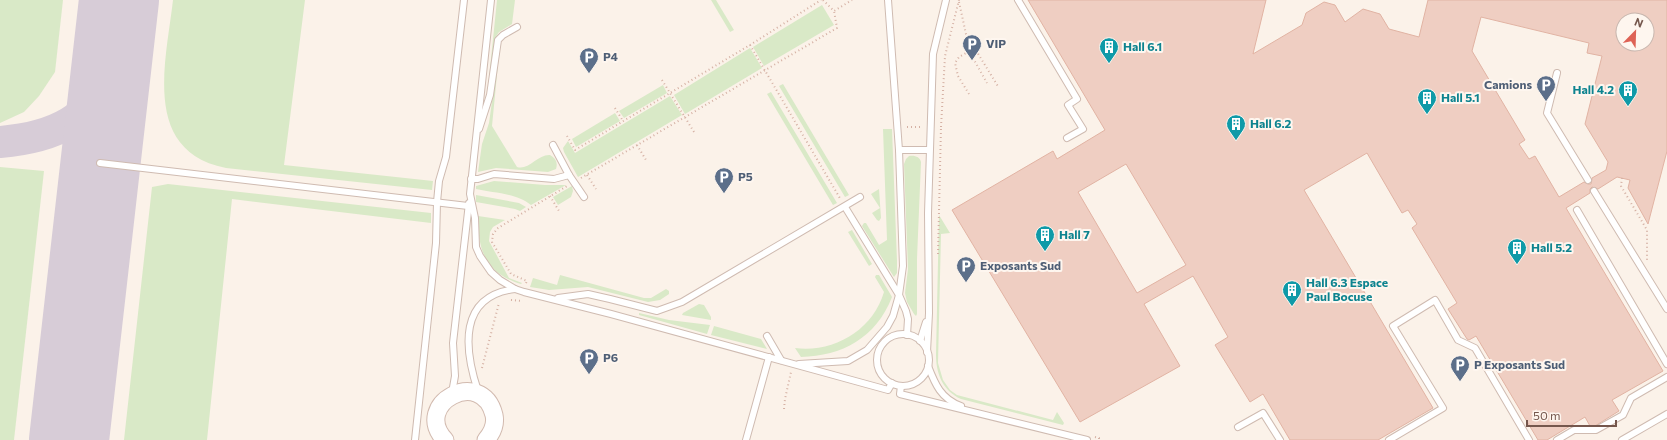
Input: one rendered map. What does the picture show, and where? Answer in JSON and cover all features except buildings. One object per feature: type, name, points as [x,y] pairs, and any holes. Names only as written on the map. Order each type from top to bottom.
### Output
[{"type":"street","points":[[445,440],[438,428],[436,419],[438,410],[450,395],[469,391],[479,395],[490,405],[494,418],[493,428],[486,440]]},
{"type":"lane","points":[[415,440],[436,243],[439,181],[446,158],[464,0]]},
{"type":"lane","points":[[450,395],[455,376],[453,343],[491,0]]},
{"type":"lane","points":[[793,364],[848,361],[867,350],[888,326],[893,316],[899,295],[903,266],[899,150],[888,0]]},
{"type":"lane","points":[[946,0],[933,54],[929,150],[928,366],[937,388],[948,400],[990,416]]},
{"type":"lane","points":[[1018,0],[1077,100],[1068,105],[1083,129],[1067,138]]},
{"type":"lane","points":[[475,144],[490,95],[498,40],[503,35],[517,27]]},
{"type":"lane","points":[[1557,73],[1547,113],[1588,180]]},
{"type":"lane","points":[[553,144],[573,183],[584,197]]},
{"type":"lane","points":[[899,150],[929,150]]},
{"type":"lane","points":[[100,163],[468,206]]},
{"type":"lane","points":[[471,179],[478,179],[494,174],[554,179],[569,175]]},
{"type":"lane","points":[[1594,191],[1667,309]]},
{"type":"lane","points":[[470,194],[475,218],[476,247],[480,256],[491,272],[515,289],[769,356],[900,394],[1072,438],[1087,440]]},
{"type":"lane","points":[[552,299],[588,294],[656,311],[666,309],[682,302],[860,197]]},
{"type":"lane","points":[[845,207],[899,295],[908,319],[907,335]]},
{"type":"lane","points":[[1577,210],[1667,364]]},
{"type":"lane","points":[[479,395],[471,368],[469,344],[473,315],[482,302],[489,297],[515,289]]},
{"type":"lane","points":[[1389,440],[1443,408],[1393,326],[1435,300],[1458,340],[1474,348],[1529,440]]},
{"type":"lane","points":[[920,341],[929,313]]},
{"type":"lane","points":[[927,352],[920,341],[907,335],[899,335],[891,338],[880,349],[878,365],[880,372],[885,379],[901,386],[916,383],[926,373],[928,366]]},
{"type":"lane","points":[[767,336],[781,360]]},
{"type":"lane","points":[[746,440],[769,356]]},
{"type":"lane","points":[[1557,440],[1574,430],[1596,430],[1603,427],[1622,415],[1631,398],[1667,376]]},
{"type":"lane","points":[[888,390],[892,383]]},
{"type":"lane","points":[[900,394],[901,386]]},
{"type":"lane","points":[[1238,427],[1263,413],[1280,440]]},
{"type":"lane","points":[[1622,440],[1667,414]]},
{"type":"path","points":[[483,374],[482,368],[499,303],[513,300],[522,302],[527,281],[511,274],[492,242],[492,238],[498,228],[837,28],[834,11],[822,0],[575,150],[566,136]]},
{"type":"path","points":[[834,11],[852,0]]},
{"type":"path","points":[[959,1],[966,34],[999,88]]},
{"type":"path","points":[[750,45],[845,207]]},
{"type":"path","points":[[969,94],[958,76],[955,63],[959,57],[975,48]]},
{"type":"path","points":[[969,51],[987,83]]},
{"type":"path","points":[[662,80],[694,132]]},
{"type":"path","points":[[615,108],[623,121]]},
{"type":"path","points":[[938,257],[942,127]]},
{"type":"path","points":[[637,145],[646,160]]},
{"type":"path","points":[[586,175],[596,190]]},
{"type":"path","points":[[1622,178],[1620,186],[1647,230],[1647,263]]},
{"type":"path","points":[[550,196],[559,211]]},
{"type":"path","points":[[784,409],[793,364]]},
{"type":"path","points":[[1093,436],[1099,438],[1098,440]]},
{"type":"green space","points":[[0,0],[63,0],[55,72],[39,96],[24,112],[0,123]]},
{"type":"green space","points":[[173,0],[305,0],[284,165],[433,181],[432,190],[226,168],[199,158],[181,143],[170,124],[165,101],[164,76],[166,50]]},
{"type":"green space","points":[[497,0],[515,0],[512,24],[499,32],[495,38],[488,88]]},
{"type":"green space","points":[[711,0],[716,0],[734,30],[730,32]]},
{"type":"green space","points":[[822,5],[834,25],[764,66],[753,47]]},
{"type":"green space","points":[[500,44],[492,126],[517,167],[525,167],[541,157],[550,155],[556,161],[556,169],[548,172],[496,168],[478,172],[482,144],[489,123]]},
{"type":"green space","points":[[750,48],[762,68],[685,114],[674,95]]},
{"type":"green space","points":[[783,84],[849,195],[845,197],[779,86]]},
{"type":"green space","points":[[663,85],[667,93],[624,118],[619,111]]},
{"type":"green space","points":[[771,92],[837,203],[833,205],[767,94]]},
{"type":"green space","points":[[670,96],[682,115],[578,177],[564,152],[563,148],[568,141],[575,153]]},
{"type":"green space","points":[[615,113],[620,121],[576,147],[572,139]]},
{"type":"green space","points":[[883,129],[892,129],[897,261],[897,273],[894,277],[862,226],[866,223],[879,245],[887,240]]},
{"type":"green space","points":[[909,156],[917,157],[921,162],[916,316],[907,302],[905,293],[908,269],[904,164]]},
{"type":"green space","points":[[0,167],[44,171],[14,440],[0,440]]},
{"type":"green space","points":[[494,181],[566,185],[531,205],[519,198],[476,189],[476,186]]},
{"type":"green space","points":[[168,184],[431,213],[431,223],[232,199],[207,440],[124,440],[152,187]]},
{"type":"green space","points":[[572,186],[573,191],[571,197],[558,205],[553,197]]},
{"type":"green space","points":[[879,189],[881,218],[879,221],[872,213],[880,208],[871,194]]},
{"type":"green space","points":[[476,195],[519,203],[526,207],[520,211],[476,202]]},
{"type":"green space","points":[[939,215],[950,233],[941,234],[938,363],[943,380],[950,390],[957,395],[1053,420],[1057,412],[1064,423],[1063,425],[961,399],[945,387],[939,375],[936,362]]},
{"type":"green space","points":[[478,216],[505,220],[493,227],[490,232],[489,241],[509,278],[522,283],[521,284],[499,274],[486,259],[480,240]]},
{"type":"green space","points":[[852,230],[872,264],[869,266],[848,232]]},
{"type":"green space","points":[[560,275],[644,298],[651,298],[666,289],[669,291],[669,294],[660,300],[648,302],[588,287],[549,290],[530,287],[533,278],[557,285]]},
{"type":"green space","points":[[876,275],[879,275],[892,297],[877,324],[856,342],[844,348],[816,356],[801,357],[795,348],[810,349],[824,347],[850,336],[861,328],[879,306],[884,292],[875,277]]},
{"type":"green space","points":[[699,304],[704,305],[711,317],[711,320],[682,315],[683,313]]},
{"type":"green space","points":[[639,313],[669,320],[710,325],[707,334],[639,315]]},
{"type":"green space","points":[[714,326],[761,339],[767,349],[711,335]]},
{"type":"taxiway","points":[[0,142],[36,136],[53,131],[69,123],[87,108],[110,77]]},
{"type":"runway","points":[[69,440],[119,0]]},
{"type":"place","name":"VIP","points":[[972,61]]},
{"type":"place","name":"Hall 6.1","points":[[1109,64]]},
{"type":"place","name":"P4","points":[[589,74]]},
{"type":"place","name":"Camions","points":[[1546,102]]},
{"type":"place","name":"Hall 4.2","points":[[1628,107]]},
{"type":"place","name":"Hall 5.1","points":[[1427,115]]},
{"type":"place","name":"Hall 6.2","points":[[1236,141]]},
{"type":"place","name":"P5","points":[[724,194]]},
{"type":"place","name":"Hall 7","points":[[1045,252]]},
{"type":"place","name":"Hall 5.2","points":[[1517,265]]},
{"type":"place","name":"Exposants Sud","points":[[966,283]]},
{"type":"place","name":"Hall 6.3 Espace Paul Bocuse","points":[[1292,307]]},
{"type":"place","name":"P6","points":[[589,375]]},
{"type":"place","name":"P Exposants Sud","points":[[1460,382]]}]
